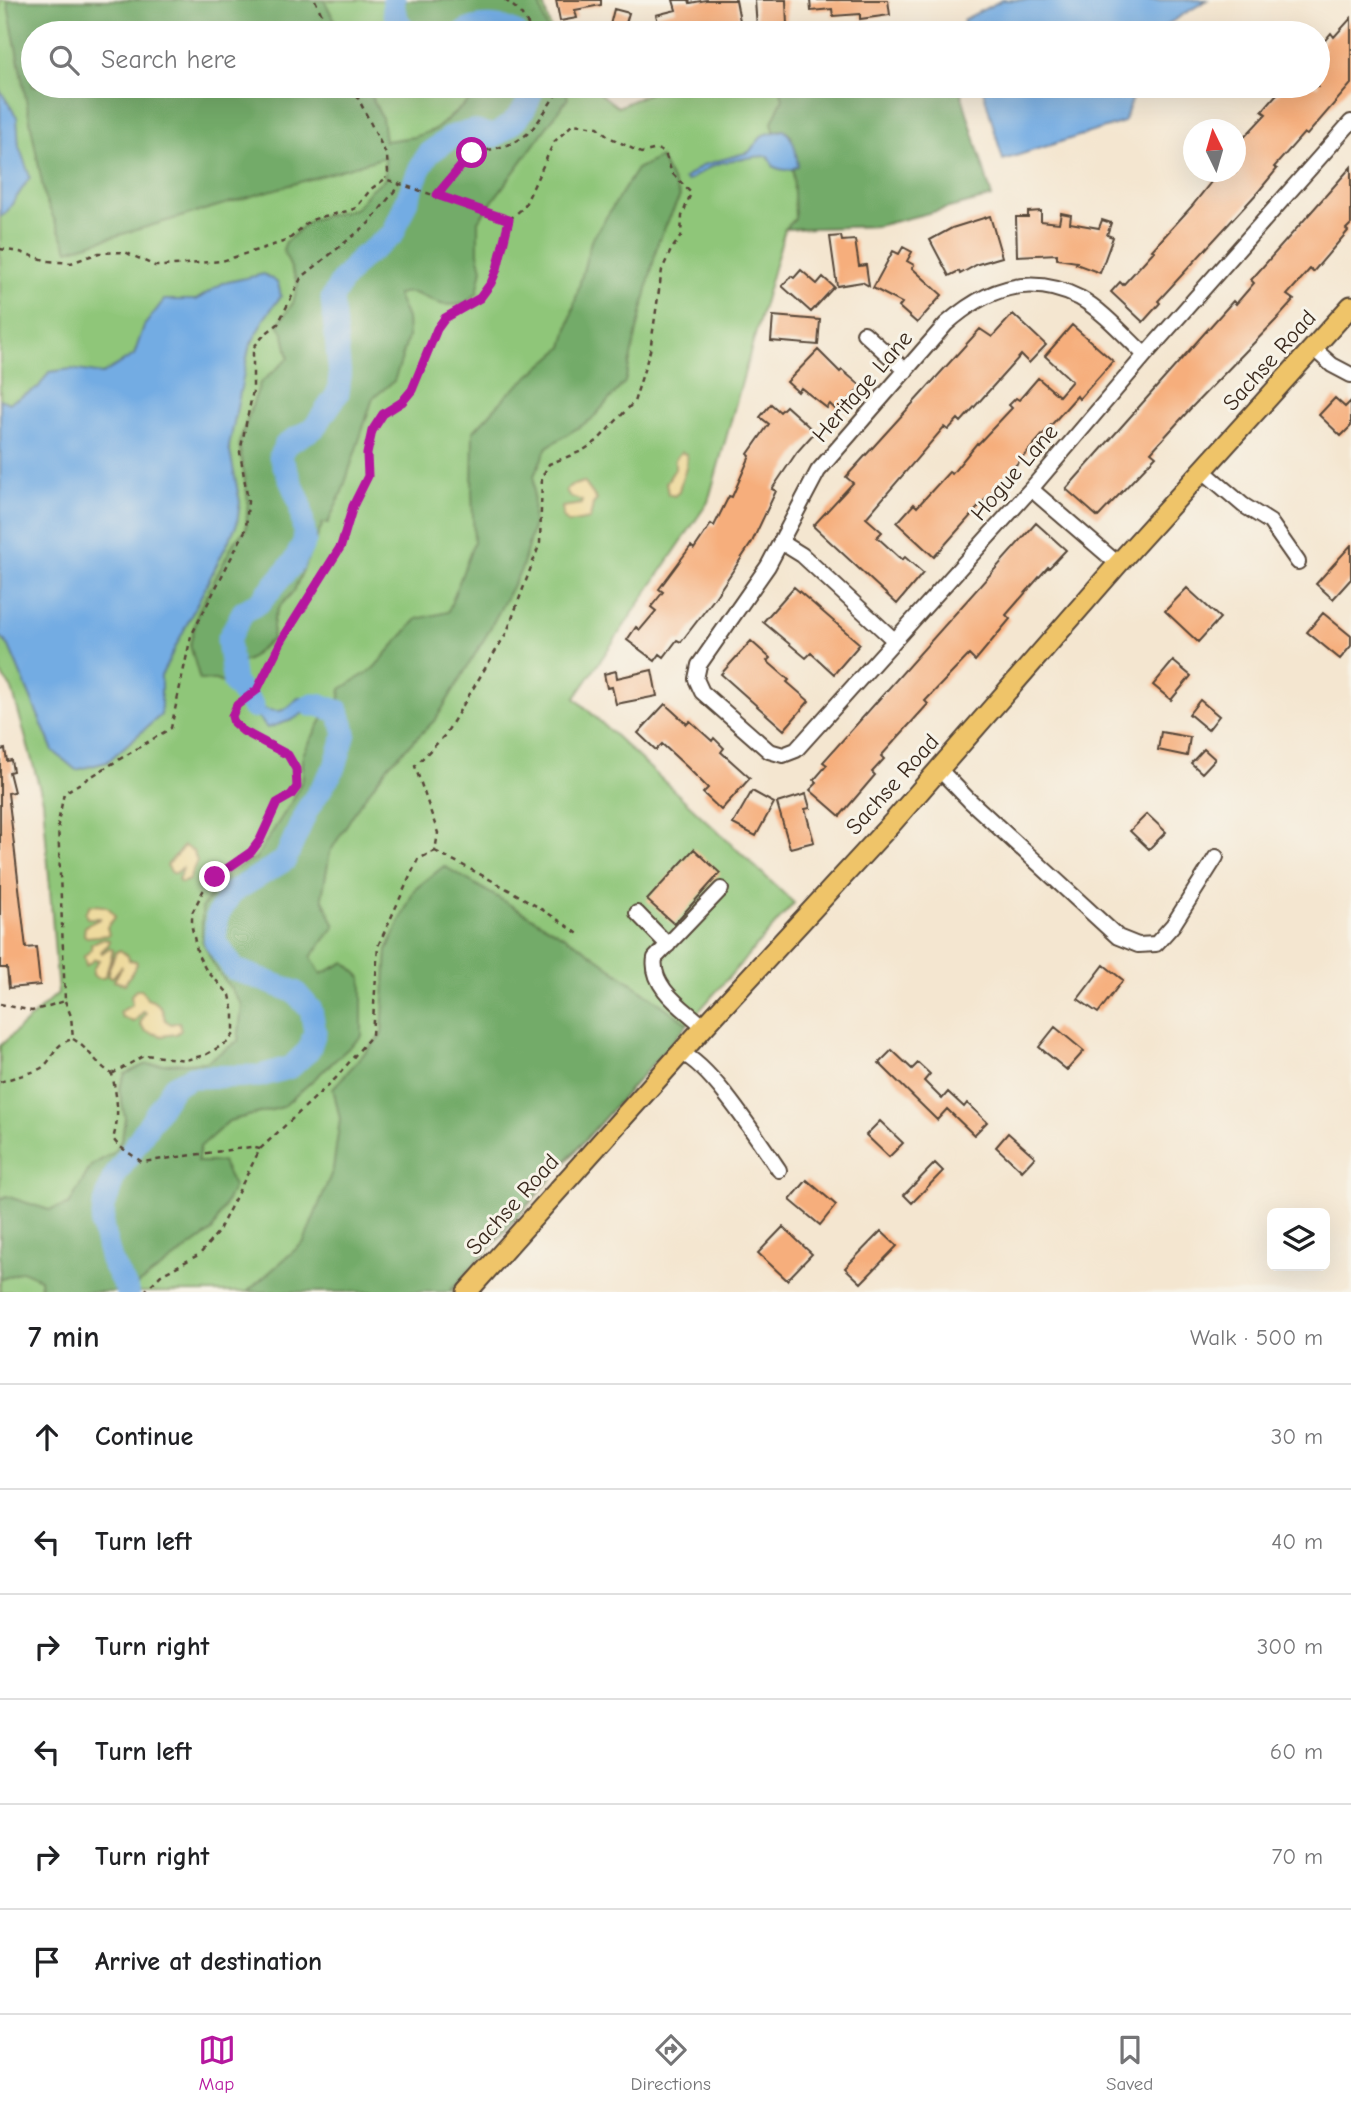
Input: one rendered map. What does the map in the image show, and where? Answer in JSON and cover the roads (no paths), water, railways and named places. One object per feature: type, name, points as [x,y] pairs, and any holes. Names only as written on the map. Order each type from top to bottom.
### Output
[{"type":"main road","name":"Sachse Road","points":[[467,1292],[939,769],[1118,564],[1351,306]]},
{"type":"street","name":"Hogue Lane","points":[[696,679],[702,692],[764,747],[783,755],[801,745],[1031,489],[1145,355],[1351,122]]},
{"type":"street","name":"Heritage Lane","points":[[696,679],[699,665],[768,566],[818,471],[946,324],[964,308],[986,295],[1008,287],[1033,286],[1058,290],[1081,299],[1145,355]]},
{"type":"street","points":[[864,333],[906,371]]},
{"type":"street","points":[[1313,348],[1332,365],[1351,375]]},
{"type":"street","points":[[1202,470],[1243,505],[1270,522],[1298,562]]},
{"type":"street","points":[[1031,489],[1118,564]]},
{"type":"street","points":[[781,542],[802,555],[894,640]]},
{"type":"street","points":[[939,769],[1118,937],[1138,946],[1156,944],[1173,925],[1216,857]]},
{"type":"street","points":[[704,1027],[660,985],[653,970],[655,958],[721,889]]},
{"type":"street","points":[[637,913],[668,944]]},
{"type":"street","points":[[681,1053],[696,1062],[737,1109],[779,1170]]},
{"type":"water","points":[[1002,0],[1207,0],[1173,21],[963,20]]},
{"type":"water","points":[[0,90],[17,117],[19,146],[30,177],[6,213],[0,217]]},
{"type":"water","points":[[985,98],[1132,98],[1124,122],[1003,160]]},
{"type":"water","points":[[784,130],[791,137],[794,146],[798,166],[795,168],[780,169],[774,167],[768,156],[756,157],[718,164],[687,181],[684,179],[703,165],[749,152],[763,135]]},
{"type":"water","points":[[264,274],[278,283],[281,296],[264,319],[249,348],[229,447],[240,502],[237,524],[161,676],[161,715],[107,762],[76,770],[53,751],[9,646],[0,636],[0,399],[9,403],[38,388],[49,372],[71,369],[102,374],[134,355],[144,326],[164,300],[196,300],[223,283]]},
{"type":"water","points":[[237,676],[242,689],[252,701],[272,711],[287,708],[298,698],[321,697],[340,703],[338,711],[331,719],[305,712],[292,720],[267,728],[260,719],[245,709],[231,688]]},
{"type":"waterway","points":[[394,0],[398,21]]},
{"type":"waterway","points":[[253,707],[234,683],[228,640],[243,612],[260,602],[294,562],[305,540],[300,503],[280,456],[286,444],[314,428],[338,393],[340,376],[332,299],[341,282],[359,260],[393,234],[420,168],[429,153],[453,136],[473,131],[494,136],[520,116],[529,98]]},
{"type":"waterway","points":[[128,1292],[111,1260],[102,1226],[104,1207],[113,1179],[174,1086],[192,1077],[260,1076],[291,1067],[309,1050],[315,1032],[311,1010],[295,992],[234,969],[215,941],[217,916],[231,893],[285,860],[307,810],[335,767],[345,733],[338,711],[311,705]]}]
